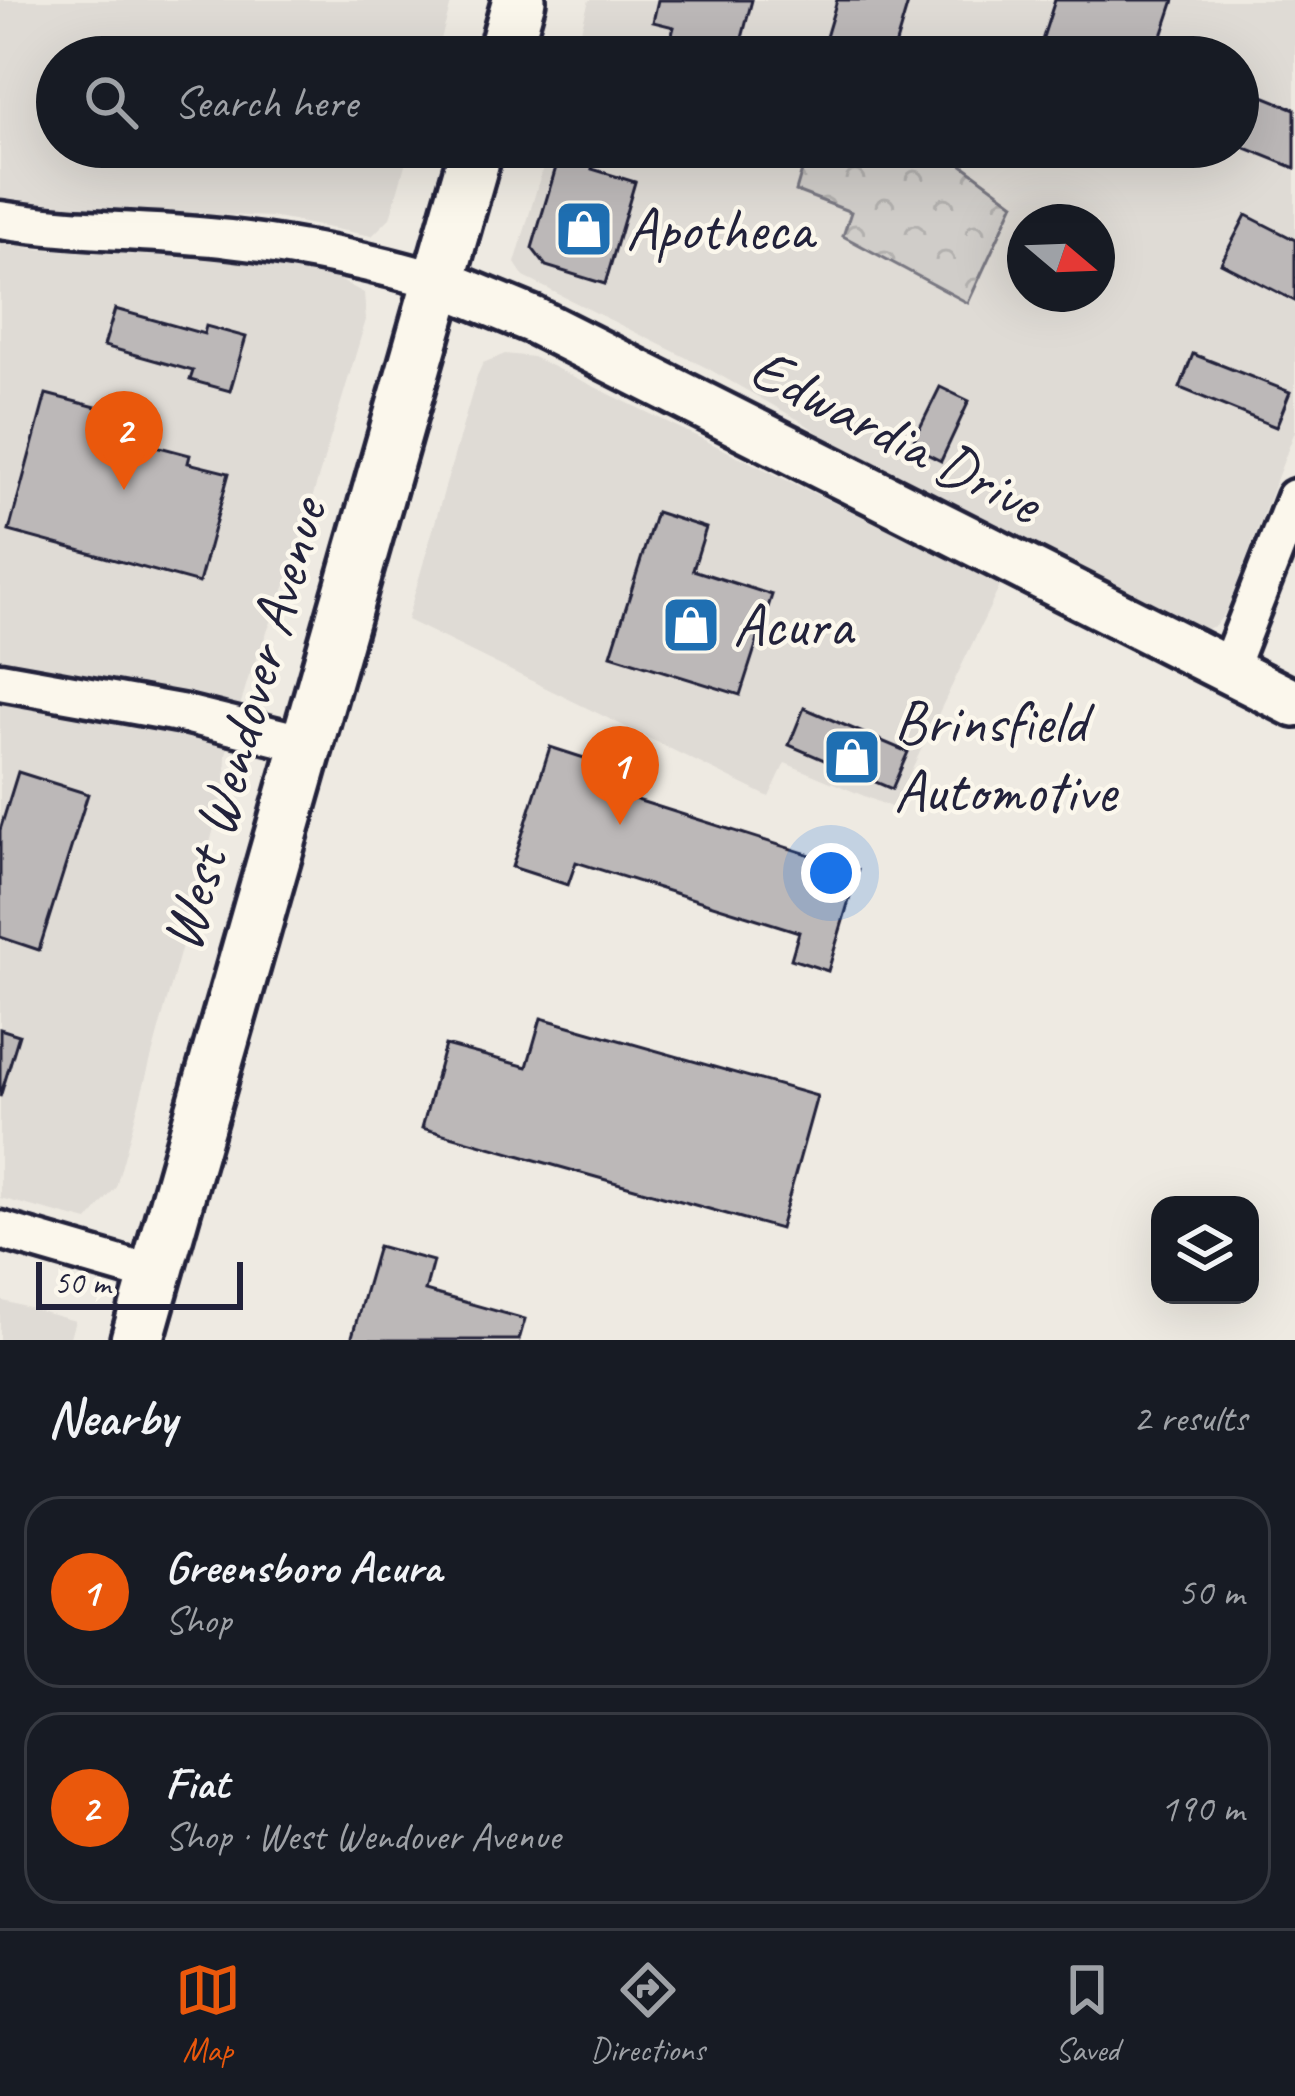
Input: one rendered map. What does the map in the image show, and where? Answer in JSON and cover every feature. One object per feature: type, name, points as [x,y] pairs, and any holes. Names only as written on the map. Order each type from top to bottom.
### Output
[{"type":"highway","points":[[508,36],[519,0]]},
{"type":"highway","name":"West Wendover Avenue","points":[[137,1340],[471,168]]},
{"type":"main road","name":"Edwardia Drive","points":[[438,281],[533,320],[1295,703]]},
{"type":"street","points":[[0,220],[53,229],[225,238],[297,248],[438,281]]},
{"type":"street","points":[[1228,670],[1295,498]]},
{"type":"street","points":[[0,681],[185,714],[306,744]]},
{"type":"street","points":[[0,1230],[155,1274]]},
{"type":"shaded area","points":[[0,0],[452,0],[442,36],[36,36],[36,168],[404,168],[390,218],[372,236],[271,217],[96,209],[0,197]]},
{"type":"shaded area","points":[[589,0],[1295,0],[1295,431],[1226,612],[1215,626],[1197,632],[892,482],[799,420],[707,368],[524,277],[515,263],[543,168],[844,168],[1014,204],[966,168],[1259,168],[1259,36],[580,36]]},
{"type":"shaded area","points":[[0,243],[219,260],[328,274],[364,293],[366,320],[286,585],[248,679],[226,754],[225,788],[116,1187],[88,1221],[0,1198]]},
{"type":"shaded area","points":[[505,354],[533,357],[1001,584],[893,808],[785,763],[769,797],[407,620],[477,376],[483,363]]},
{"type":"shaded area","points":[[0,1300],[75,1321],[69,1340],[0,1340]]},
{"type":"green space","points":[[803,168],[966,168],[1014,203],[1007,204],[1007,218],[968,303],[843,236],[851,212],[796,191]]},
{"type":"building","points":[[658,0],[752,0],[743,36],[672,36],[674,27],[653,22]]},
{"type":"building","points":[[837,0],[909,0],[898,36],[826,36]]},
{"type":"building","points":[[1055,0],[1174,0],[1162,36],[1043,36]]},
{"type":"building","points":[[1259,94],[1295,109],[1295,168],[1259,153]]},
{"type":"building","points":[[556,168],[592,168],[635,182],[605,284],[546,266],[532,248]]},
{"type":"building","points":[[1246,215],[1295,240],[1295,301],[1221,263]]},
{"type":"building","points":[[115,309],[204,334],[206,326],[246,337],[230,391],[190,380],[193,371],[104,346]]},
{"type":"building","points":[[1193,354],[1290,392],[1276,427],[1180,388]]},
{"type":"building","points":[[940,387],[969,401],[941,461],[911,446]]},
{"type":"building","points":[[46,394],[131,416],[125,438],[190,455],[188,463],[229,473],[199,583],[9,531]]},
{"type":"building","name":"Acura","points":[[656,512],[706,528],[693,570],[772,595],[740,695],[611,655]]},
{"type":"building","points":[[804,708],[908,752],[892,789],[789,745]]},
{"type":"building","points":[[550,747],[606,765],[599,788],[858,870],[828,971],[791,959],[799,932],[576,862],[568,885],[512,867]]},
{"type":"building","points":[[18,772],[88,794],[39,950],[0,937],[0,830]]},
{"type":"building","points":[[541,1018],[817,1096],[780,1229],[422,1128],[445,1045],[527,1067]]},
{"type":"building","points":[[0,1029],[19,1035],[0,1097]]},
{"type":"building","points":[[378,1246],[433,1261],[425,1291],[525,1319],[519,1340],[351,1340]]},
{"type":"place","name":"Apotheca","points":[[584,229]]},
{"type":"place","name":"Fiat","points":[[124,490]]},
{"type":"place","name":"Acura","points":[[691,625]]},
{"type":"place","name":"Brinsfield Automotive","points":[[852,757]]},
{"type":"place","name":"Greensboro Acura","points":[[620,825]]}]
